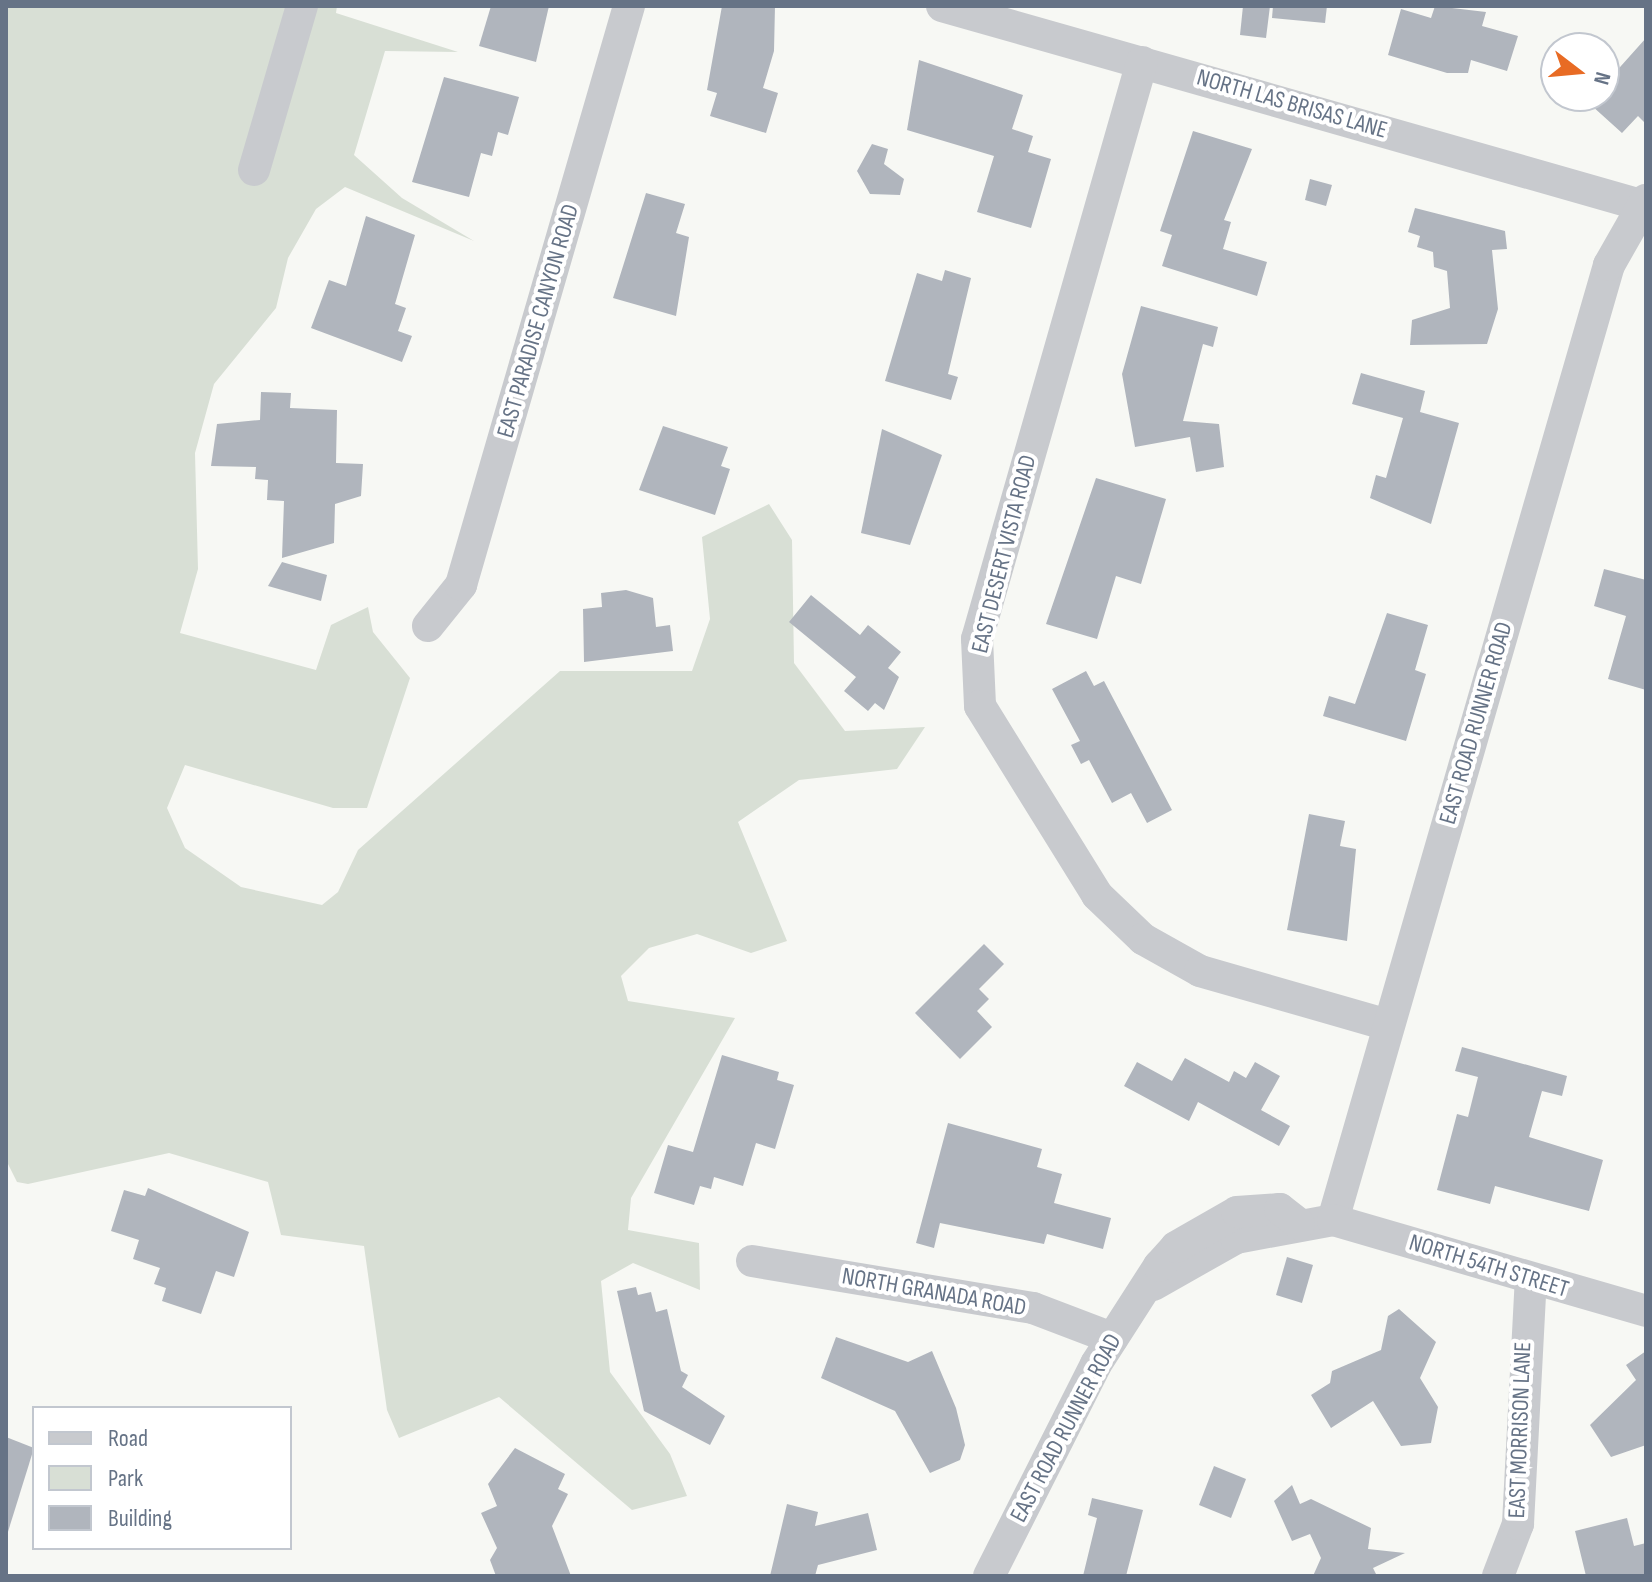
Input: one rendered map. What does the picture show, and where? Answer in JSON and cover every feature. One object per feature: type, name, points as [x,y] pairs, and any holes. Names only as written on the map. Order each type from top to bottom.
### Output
[{"type":"street","points":[[254,170],[302,6]]},
{"type":"street","name":"EAST PARADISE CANYON ROAD","points":[[428,626],[461,585],[629,6]]},
{"type":"street","name":"NORTH LAS BRISAS LANE","points":[[942,6],[1643,202]]},
{"type":"street","name":"EAST DESERT VISTA ROAD","points":[[1142,62],[977,639],[980,706],[1097,895],[1143,939],[1200,971],[1388,1025]]},
{"type":"street","name":"EAST ROAD RUNNER ROAD","points":[[989,1576],[1112,1338],[1153,1285],[1176,1247],[1237,1212],[1280,1209],[1299,1224],[1333,1220],[1609,265],[1643,202]]},
{"type":"street","name":"NORTH 54TH STREET","points":[[1333,1220],[1646,1311]]},
{"type":"street","name":"NORTH GRANADA ROAD","points":[[752,1261],[1033,1308],[1112,1338]]},
{"type":"street","name":"EAST MORRISON LANE","points":[[1498,1576],[1518,1524],[1531,1280]]},
{"type":"green space","points":[[6,6],[337,6],[336,13],[458,52],[385,51],[354,155],[402,198],[474,241],[345,187],[316,209],[288,258],[276,308],[214,384],[195,453],[198,569],[180,633],[316,670],[331,625],[368,607],[373,632],[410,678],[367,808],[333,808],[185,765],[167,808],[185,848],[241,887],[322,905],[338,892],[358,850],[560,671],[692,671],[710,619],[702,537],[769,504],[792,540],[794,663],[845,731],[925,727],[897,769],[799,780],[738,822],[787,941],[751,953],[697,934],[649,948],[621,976],[628,1001],[735,1018],[631,1198],[628,1230],[699,1243],[700,1290],[633,1263],[601,1281],[610,1372],[670,1454],[687,1496],[632,1510],[499,1397],[399,1438],[387,1410],[364,1246],[281,1235],[268,1182],[169,1153],[28,1184],[17,1182],[6,1160]]},
{"type":"building","points":[[491,6],[549,6],[536,62],[479,46]]},
{"type":"building","points":[[722,6],[775,6],[774,51],[763,88],[778,93],[766,133],[710,116],[717,93],[707,90]]},
{"type":"building","points":[[1243,6],[1270,6],[1266,38],[1240,35]]},
{"type":"building","points":[[1273,6],[1327,6],[1325,23],[1272,18]]},
{"type":"building","points":[[1435,6],[1486,12],[1482,26],[1518,36],[1507,71],[1471,60],[1468,73],[1447,73],[1388,55],[1401,9],[1431,18]]},
{"type":"building","points":[[1646,38],[1646,124],[1638,116],[1622,133],[1599,112],[1620,112],[1620,67]]},
{"type":"building","points":[[919,60],[1023,95],[1012,129],[1033,136],[1028,152],[1051,159],[1031,228],[977,212],[994,156],[907,130]]},
{"type":"building","points":[[444,77],[519,97],[508,135],[498,132],[492,156],[481,153],[469,197],[412,182]]},
{"type":"building","points":[[1193,131],[1252,149],[1224,220],[1231,222],[1223,249],[1267,262],[1257,296],[1162,266],[1172,235],[1160,231]]},
{"type":"building","points":[[872,144],[888,149],[884,164],[904,179],[900,195],[870,194],[857,171]]},
{"type":"building","points":[[1310,179],[1332,185],[1326,206],[1305,200]]},
{"type":"building","points":[[646,193],[685,204],[676,233],[689,237],[676,316],[613,298]]},
{"type":"building","points":[[1415,208],[1505,231],[1507,249],[1492,250],[1498,309],[1487,344],[1410,345],[1412,320],[1450,308],[1447,271],[1434,267],[1433,252],[1417,247],[1420,236],[1408,232]]},
{"type":"building","points":[[366,216],[415,235],[395,304],[406,308],[398,331],[412,336],[402,362],[311,328],[329,280],[346,286]]},
{"type":"building","points":[[945,270],[971,278],[948,374],[958,377],[951,400],[885,381],[917,273],[942,281]]},
{"type":"building","points":[[1141,306],[1218,327],[1213,347],[1203,344],[1183,421],[1219,424],[1224,467],[1196,472],[1190,437],[1135,447],[1122,374]]},
{"type":"building","points":[[1361,373],[1425,391],[1420,412],[1459,423],[1431,524],[1370,498],[1376,475],[1386,478],[1403,418],[1352,404]]},
{"type":"building","points":[[261,392],[291,393],[290,408],[337,410],[336,463],[363,464],[361,496],[335,504],[334,543],[282,558],[284,501],[267,500],[268,480],[255,479],[256,467],[211,466],[217,424],[260,420]]},
{"type":"building","points":[[663,426],[728,447],[721,466],[730,469],[715,515],[639,490]]},
{"type":"building","points":[[882,429],[942,455],[910,545],[861,533]]},
{"type":"building","points":[[1096,478],[1166,499],[1141,584],[1116,576],[1097,639],[1046,624]]},
{"type":"building","points":[[282,562],[327,575],[321,601],[268,586]]},
{"type":"building","points":[[1604,569],[1646,580],[1646,690],[1608,679],[1626,616],[1594,606]]},
{"type":"building","points":[[626,590],[653,598],[656,627],[670,625],[673,651],[584,662],[583,609],[602,607],[601,593]]},
{"type":"building","points":[[811,595],[860,635],[868,625],[901,652],[888,668],[899,677],[884,710],[875,703],[868,711],[844,691],[856,677],[789,622]]},
{"type":"building","points":[[1387,613],[1428,625],[1415,670],[1426,674],[1406,741],[1323,716],[1329,696],[1355,704]]},
{"type":"building","points":[[1086,671],[1094,686],[1104,681],[1172,810],[1147,823],[1131,793],[1112,803],[1089,760],[1081,764],[1071,745],[1080,741],[1052,689]]},
{"type":"building","points":[[1309,814],[1345,821],[1340,846],[1356,849],[1347,941],[1287,930]]},
{"type":"building","points":[[984,944],[1004,964],[979,989],[989,999],[977,1011],[992,1027],[960,1059],[915,1013]]},
{"type":"building","points":[[1462,1047],[1567,1076],[1562,1096],[1542,1091],[1529,1137],[1603,1160],[1589,1211],[1495,1186],[1490,1204],[1437,1190],[1457,1114],[1468,1117],[1478,1077],[1455,1071]]},
{"type":"building","points":[[722,1055],[779,1072],[777,1080],[794,1085],[775,1149],[756,1143],[743,1186],[714,1177],[711,1189],[700,1186],[694,1205],[654,1193],[668,1145],[693,1152]]},
{"type":"building","points":[[1185,1058],[1229,1082],[1234,1071],[1246,1078],[1255,1062],[1280,1076],[1261,1110],[1290,1126],[1279,1146],[1198,1102],[1189,1121],[1124,1086],[1137,1062],[1172,1081]]},
{"type":"building","points":[[948,1123],[1042,1149],[1037,1167],[1062,1174],[1054,1203],[1111,1218],[1103,1249],[1047,1234],[1044,1244],[940,1223],[934,1248],[916,1243]]},
{"type":"building","points":[[148,1188],[249,1232],[234,1277],[216,1271],[201,1314],[162,1301],[166,1288],[154,1284],[160,1268],[133,1259],[139,1240],[111,1231],[124,1190],[145,1196]]},
{"type":"building","points":[[1287,1257],[1313,1265],[1302,1303],[1276,1295]]},
{"type":"building","points":[[636,1287],[638,1295],[651,1292],[656,1312],[667,1309],[681,1371],[688,1375],[682,1387],[725,1416],[710,1445],[644,1411],[617,1291]]},
{"type":"building","points":[[1399,1309],[1436,1342],[1420,1378],[1438,1407],[1431,1443],[1401,1446],[1373,1401],[1331,1428],[1311,1395],[1330,1383],[1332,1371],[1381,1350],[1388,1316]]},
{"type":"building","points":[[836,1337],[908,1362],[932,1351],[956,1408],[965,1445],[960,1460],[930,1473],[895,1411],[821,1378]]},
{"type":"building","points":[[1646,1351],[1646,1445],[1611,1457],[1590,1425],[1636,1380],[1626,1365]]},
{"type":"building","points":[[6,1437],[32,1447],[32,1454],[6,1535]]},
{"type":"building","points":[[515,1448],[565,1474],[558,1489],[568,1494],[552,1526],[571,1576],[496,1576],[490,1560],[497,1548],[481,1513],[497,1506],[488,1484]]},
{"type":"building","points":[[1214,1466],[1246,1479],[1231,1518],[1199,1505]]},
{"type":"building","points":[[1292,1485],[1300,1504],[1311,1499],[1371,1528],[1368,1549],[1405,1553],[1373,1568],[1377,1576],[1313,1576],[1321,1558],[1310,1534],[1292,1541],[1274,1501]]},
{"type":"building","points":[[1092,1498],[1143,1510],[1126,1576],[1083,1576],[1097,1518],[1088,1515]]},
{"type":"building","points":[[787,1504],[818,1512],[815,1526],[868,1513],[877,1550],[818,1565],[815,1576],[770,1576]]},
{"type":"building","points":[[1627,1518],[1634,1546],[1646,1543],[1646,1576],[1586,1576],[1575,1531]]}]
